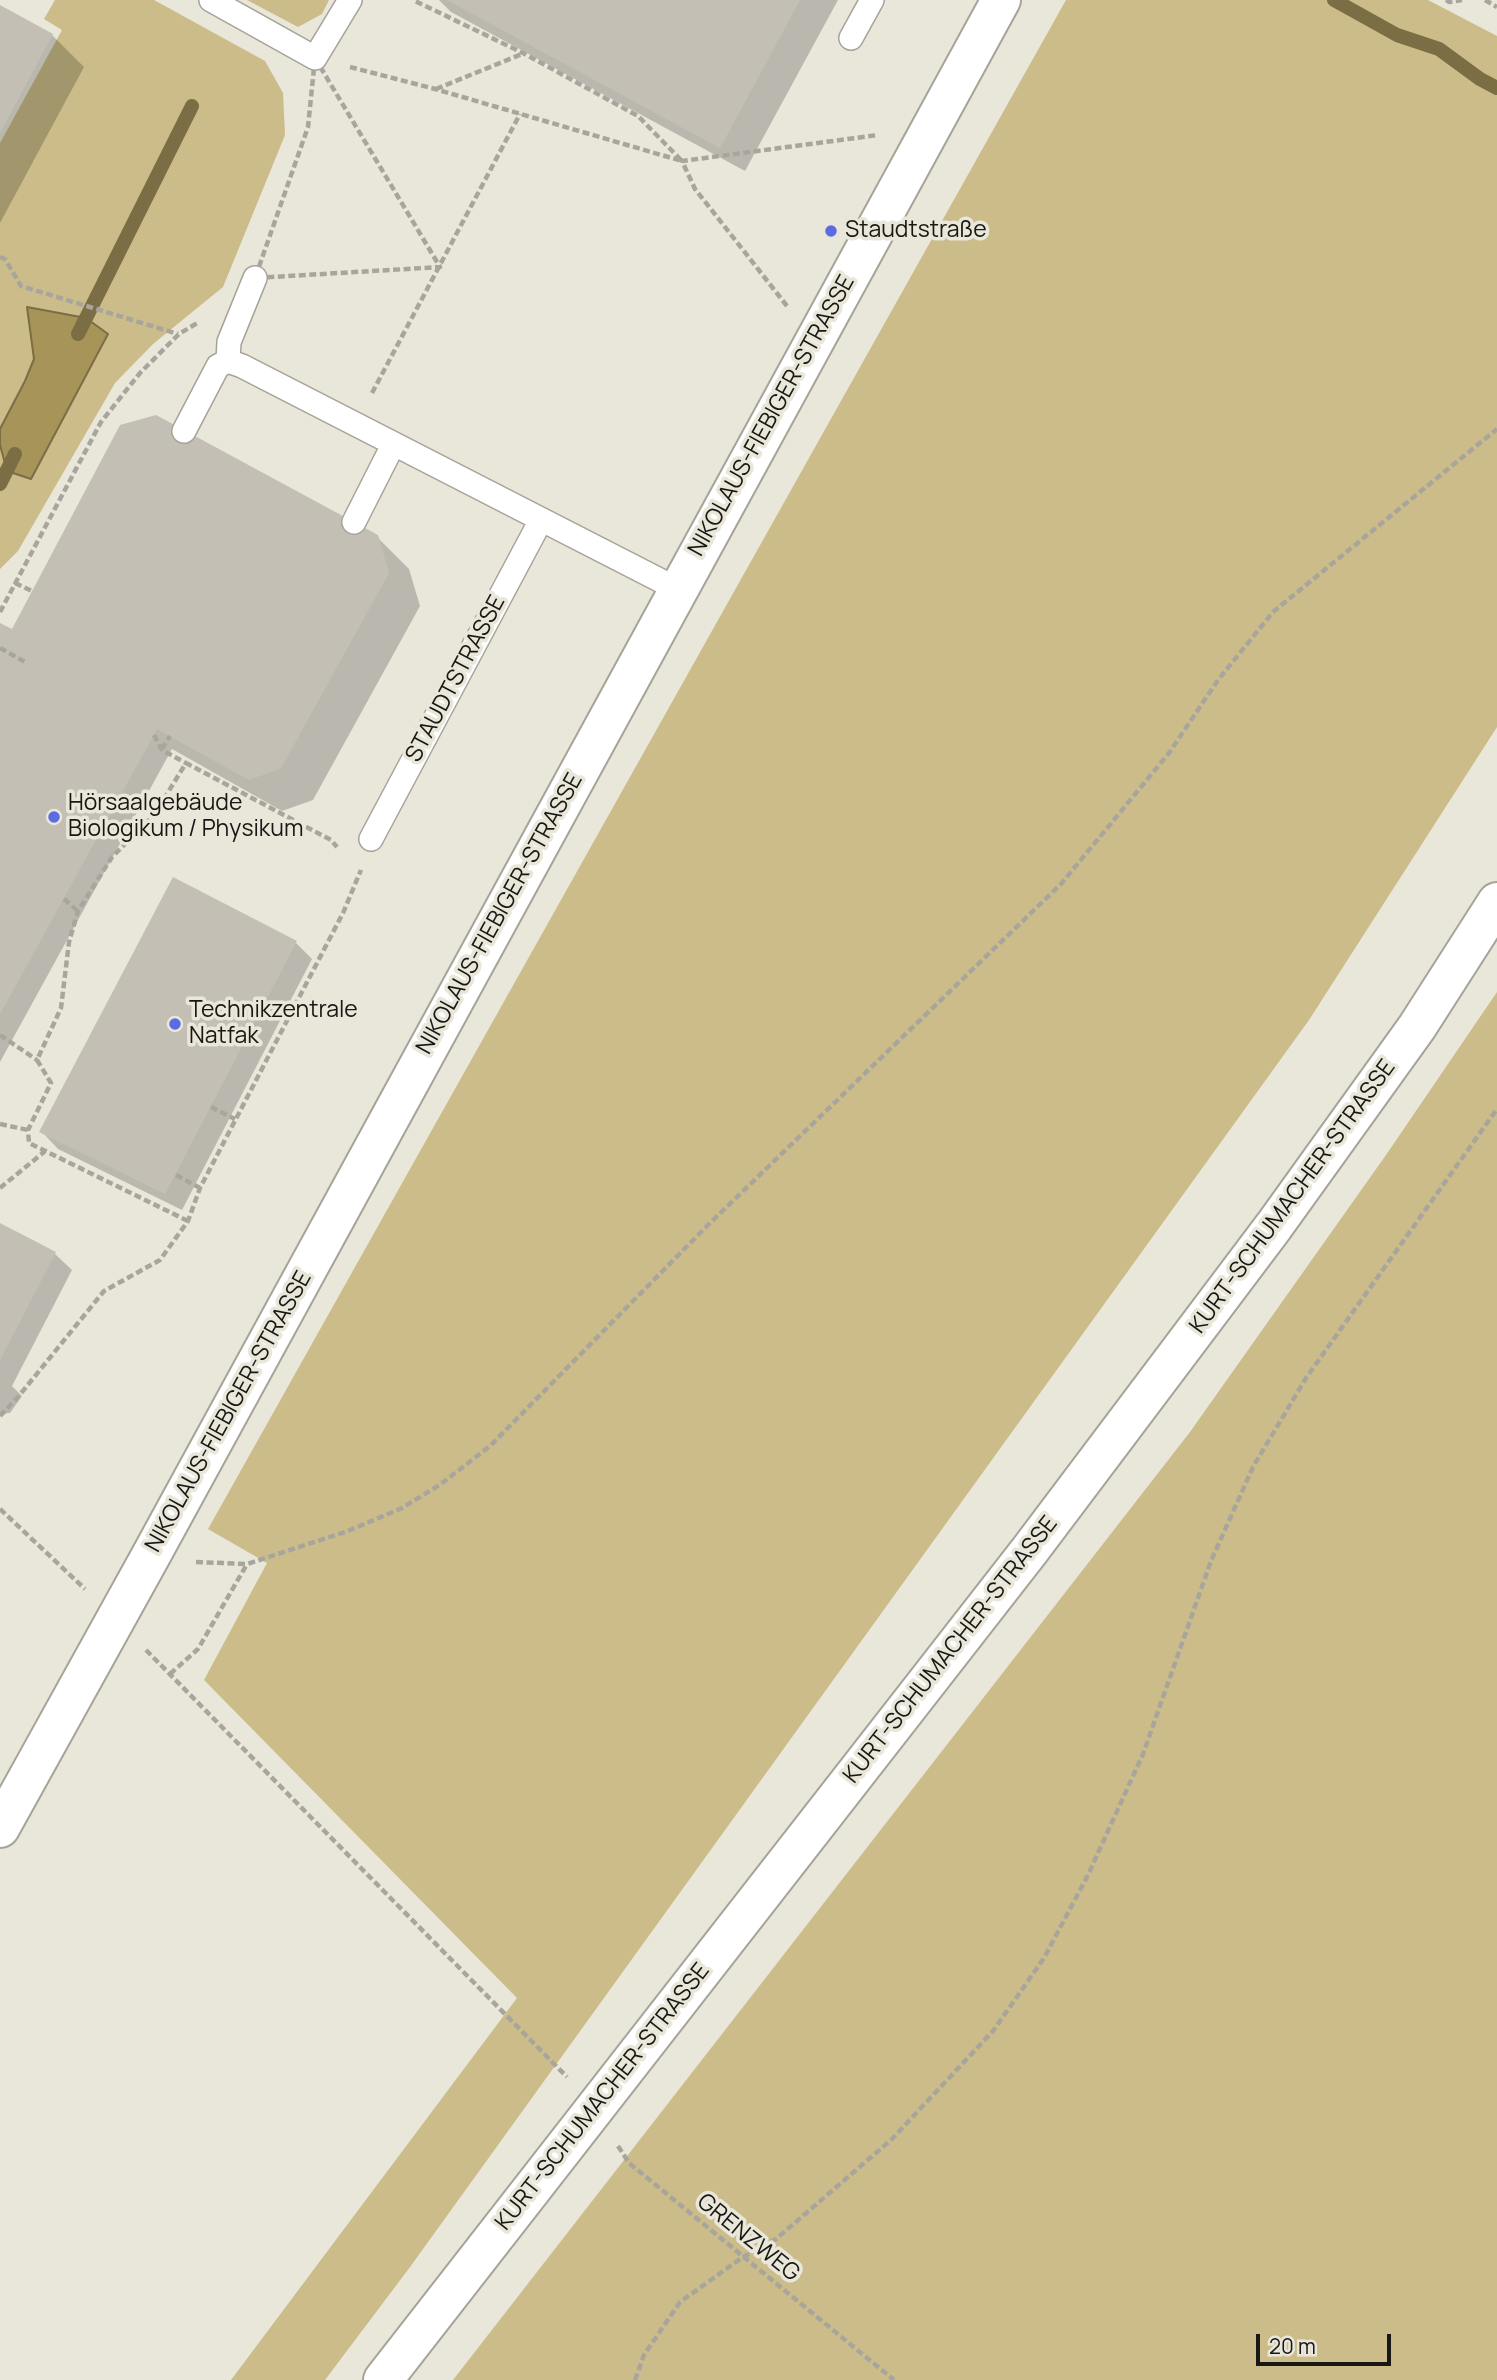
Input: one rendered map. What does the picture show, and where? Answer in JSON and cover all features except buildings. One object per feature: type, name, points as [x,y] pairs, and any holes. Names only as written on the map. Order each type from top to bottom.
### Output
[{"type":"street","name":"NIKOLAUS-FIEBIGER-STRASSE","points":[[0,1828],[1001,0]]},
{"type":"street","name":"KURT-SCHUMACHER-STRASSE","points":[[383,2380],[1030,1550],[1274,1226],[1417,1027],[1497,902]]},
{"type":"lane","points":[[211,0],[322,60],[350,0]]},
{"type":"lane","points":[[851,38],[872,0]]},
{"type":"lane","points":[[228,360],[229,342],[252,285]]},
{"type":"lane","points":[[228,360],[677,589]]},
{"type":"lane","points":[[184,431],[218,366],[228,360]]},
{"type":"lane","points":[[354,522],[393,445]]},
{"type":"lane","name":"STAUDTSTRASSE","points":[[371,839],[541,520]]},
{"type":"path","points":[[414,0],[523,54],[638,116],[682,161],[695,189],[814,340]]},
{"type":"path","points":[[1446,0],[1462,0]]},
{"type":"path","points":[[1485,0],[1497,7]]},
{"type":"path","points":[[435,89],[523,54]]},
{"type":"path","points":[[322,60],[440,267]]},
{"type":"path","points":[[252,285],[308,127],[322,60]]},
{"type":"path","points":[[342,65],[435,89],[682,161],[931,128]]},
{"type":"path","points":[[355,425],[520,114]]},
{"type":"path","points":[[0,257],[5,259],[21,286],[76,305],[179,334]]},
{"type":"path","points":[[0,612],[101,422],[140,373],[179,334],[252,285],[440,267]]},
{"type":"path","points":[[149,1559],[247,1564],[348,1531],[402,1508],[441,1484],[490,1446],[710,1223],[1061,884],[1168,753],[1218,680],[1273,612],[1497,429]]},
{"type":"path","points":[[15,583],[32,591]]},
{"type":"path","points":[[0,648],[27,663]]},
{"type":"path","points":[[154,735],[162,750],[331,840],[346,855]]},
{"type":"path","points":[[162,750],[170,736]]},
{"type":"path","points":[[37,1060],[61,1007],[69,942],[78,911],[112,857],[154,815],[186,763]]},
{"type":"path","points":[[0,1416],[104,1291],[160,1260],[188,1221],[200,1188],[343,913],[371,839]]},
{"type":"path","points":[[353,862],[361,870]]},
{"type":"path","points":[[64,899],[78,911]]},
{"type":"path","points":[[0,1035],[37,1060],[51,1083],[28,1130],[30,1143],[188,1221]]},
{"type":"path","points":[[211,1107],[235,1119]]},
{"type":"path","points":[[635,2380],[644,2355],[680,2302],[743,2257],[776,2239],[891,2140],[993,2031],[1044,1958],[1088,1875],[1143,1754],[1211,1561],[1253,1467],[1307,1378],[1497,1110]]},
{"type":"path","points":[[0,1124],[28,1130]]},
{"type":"path","points":[[0,1188],[44,1152]]},
{"type":"path","points":[[176,1175],[200,1188]]},
{"type":"path","points":[[0,1509],[116,1620]]},
{"type":"path","name":"GRENZWEG","points":[[247,1564],[198,1649],[170,1674],[559,2066],[594,2110],[629,2163],[894,2380]]},
{"type":"shaded area","points":[[55,0],[154,0],[265,61],[283,93],[285,135],[223,287],[153,344],[115,383],[18,551],[0,569],[0,445],[7,471],[72,399],[107,334],[27,307],[34,359],[0,429],[0,143],[62,30],[44,19]]},
{"type":"shaded area","points":[[247,0],[329,0],[322,14],[298,27]]},
{"type":"shaded area","points":[[1066,0],[1428,0],[1497,36],[1497,727],[1309,1020],[410,2267],[325,2380],[231,2380],[517,1998],[204,1680],[267,1563],[208,1529]]},
{"type":"shaded area","points":[[27,307],[86,318],[108,334],[31,479],[7,471],[0,445],[0,429],[34,359]]},
{"type":"shaded area","points":[[1497,992],[1497,2380],[453,2380],[1190,1432],[1386,1155]]},
{"type":"waterway","points":[[1334,0],[1397,35],[1439,49],[1497,88]]},
{"type":"waterway","points":[[78,334],[192,106]]},
{"type":"waterway","points":[[0,484],[15,454]]},
{"type":"place","name":"Staudtstraße","points":[[831,231]]},
{"type":"place","name":"Hörsaalgebäude Biologikum / Physikum","points":[[54,817]]},
{"type":"place","name":"Technikzentrale Natfak","points":[[175,1024]]}]
